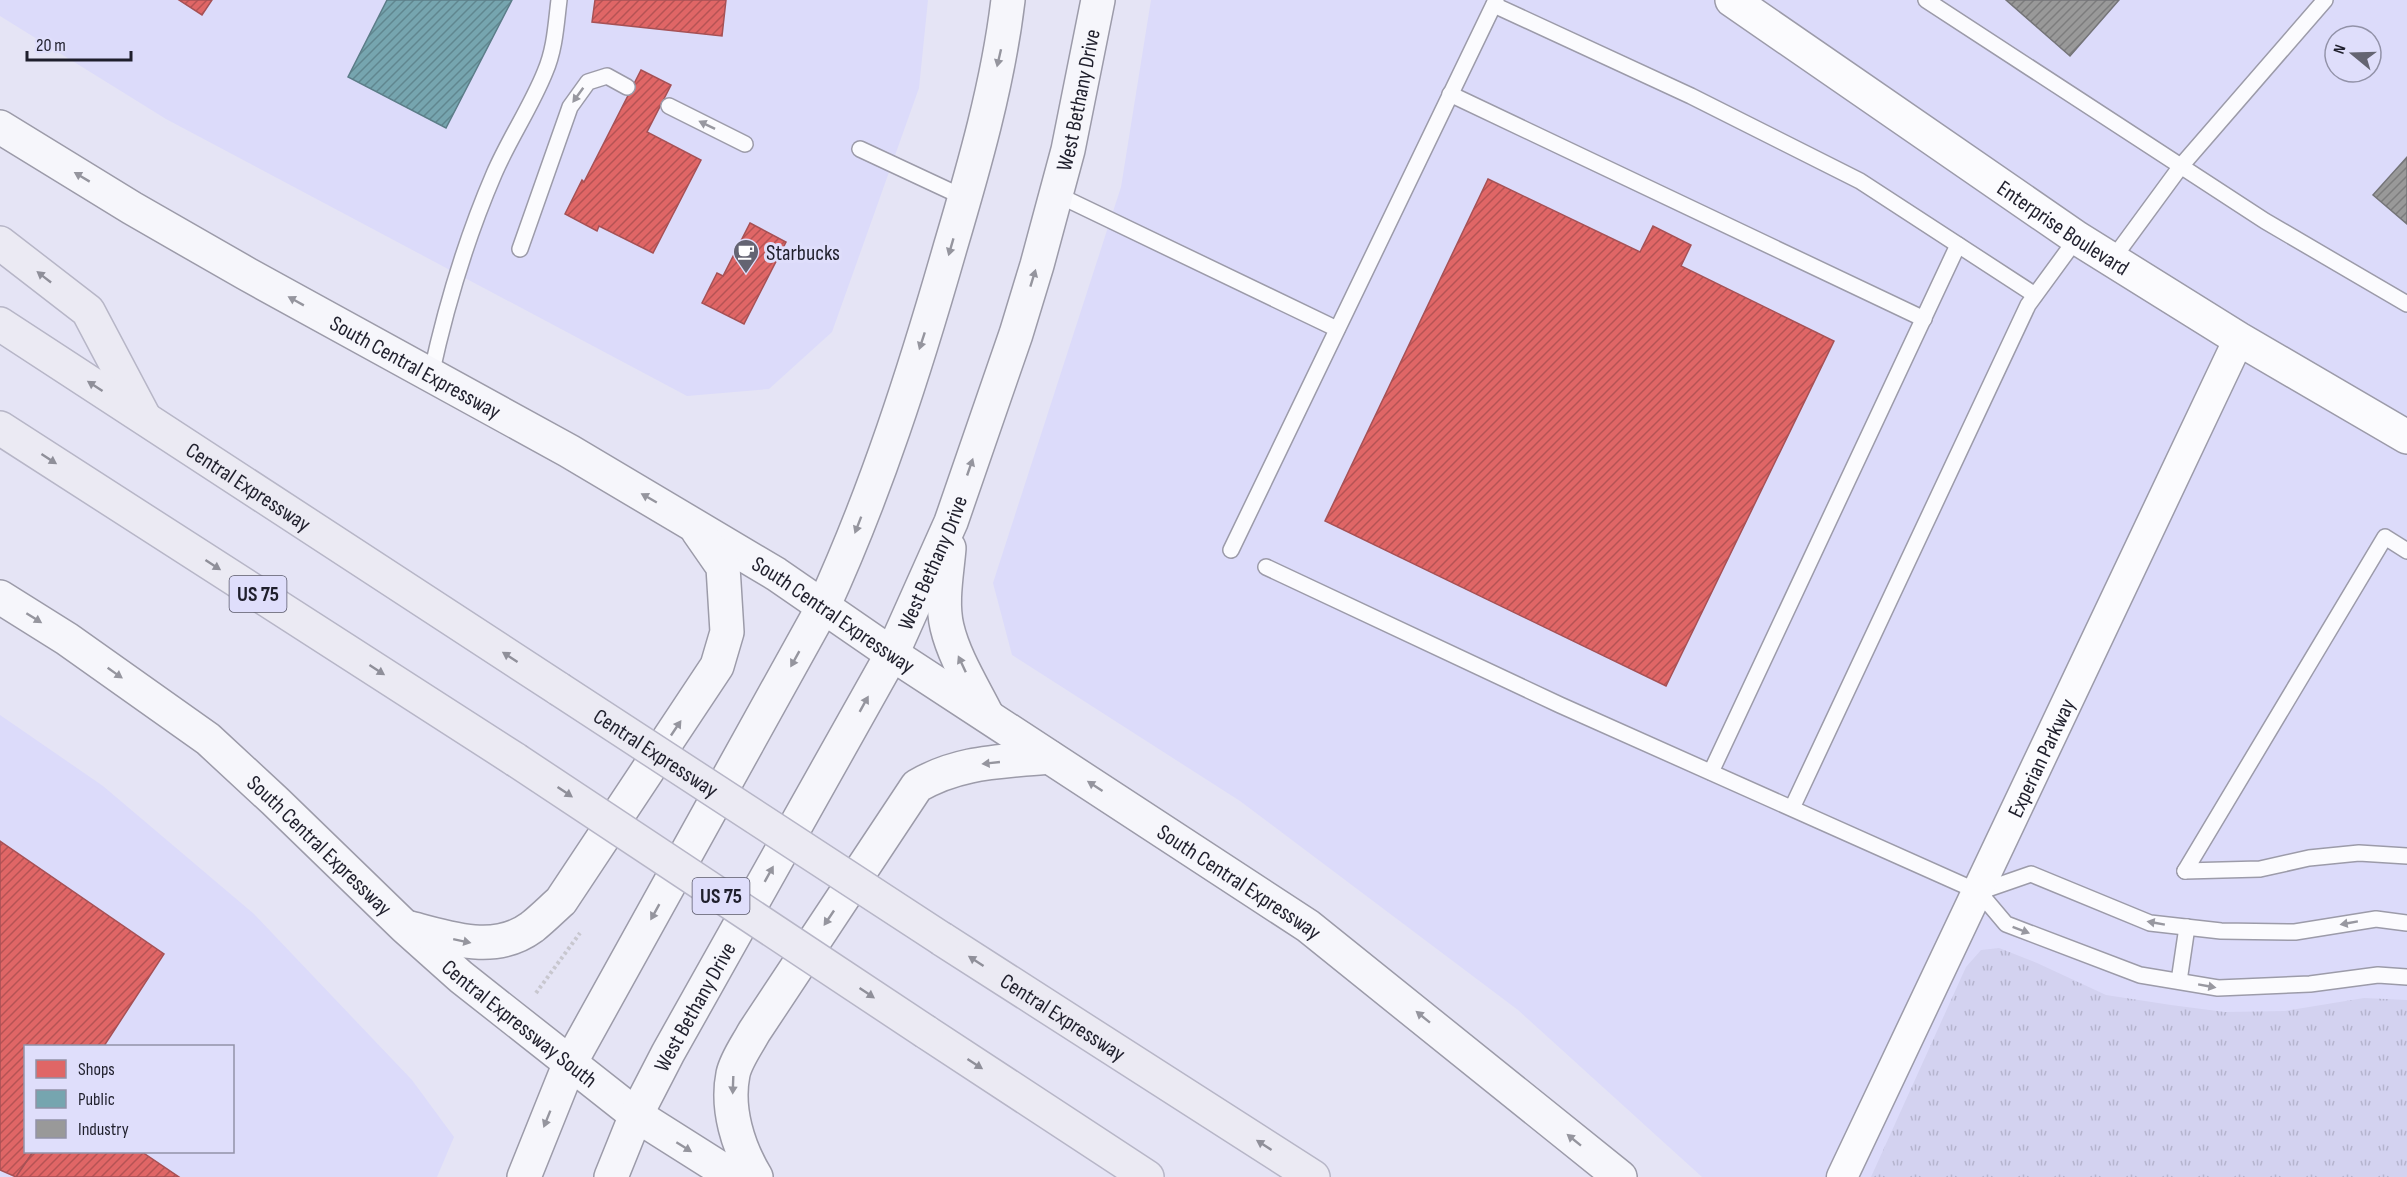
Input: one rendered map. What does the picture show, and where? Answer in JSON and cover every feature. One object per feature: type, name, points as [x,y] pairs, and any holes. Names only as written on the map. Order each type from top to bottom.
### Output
[{"type":"highway","points":[[0,243],[88,311],[144,418]]},
{"type":"highway","name":"Central Expressway","points":[[0,324],[942,939],[1313,1177]]},
{"type":"highway","name":"US 75","points":[[0,428],[516,760],[1147,1177]]},
{"type":"main road","points":[[524,1177],[569,1065],[823,607],[845,560],[884,459],[935,303],[975,162],[1004,35],[1008,0]]},
{"type":"main road","name":"West Bethany Drive","points":[[611,1177],[636,1115],[892,654],[951,522],[1016,334],[1056,195],[1068,150],[1098,0]]},
{"type":"main road","name":"South Central Expressway","points":[[0,127],[132,208],[693,523],[776,574],[892,654],[1308,926],[1620,1177]]},
{"type":"main road","points":[[951,522],[945,605],[947,626],[960,661],[988,717]]},
{"type":"main road","points":[[405,927],[469,943],[499,942],[531,928],[561,902],[717,666],[727,632],[723,567],[693,523]]},
{"type":"main road","name":"South Central Expressway","points":[[0,597],[67,639],[208,740],[275,801],[405,927]]},
{"type":"main road","points":[[756,1177],[744,1158],[732,1112],[733,1073],[754,1032],[917,786],[937,774],[966,765],[1049,757]]},
{"type":"main road","name":"Central Expressway South","points":[[405,927],[569,1065],[636,1115]]},
{"type":"main road","points":[[636,1115],[734,1177]]},
{"type":"street","name":"Enterprise Boulevard","points":[[1732,0],[2077,238],[2239,339],[2407,437]]},
{"type":"street","name":"Experian Parkway","points":[[1842,1177],[2239,339]]},
{"type":"lane","points":[[431,375],[442,325],[474,226],[494,174],[546,71],[554,43],[559,0]]},
{"type":"lane","points":[[1926,0],[2265,221],[2407,304]]},
{"type":"lane","points":[[2112,260],[2181,166],[2325,0]]},
{"type":"lane","points":[[1231,550],[1495,2],[1691,96],[1860,181],[2035,295]]},
{"type":"lane","points":[[520,249],[570,107],[588,82],[607,76],[627,87]]},
{"type":"lane","points":[[1450,94],[1924,319]]},
{"type":"lane","points":[[669,106],[745,144]]},
{"type":"lane","points":[[860,150],[965,198]]},
{"type":"lane","points":[[1056,195],[1337,329]]},
{"type":"lane","points":[[1792,808],[2028,305],[2077,238]]},
{"type":"lane","points":[[1711,772],[1958,245]]},
{"type":"lane","points":[[2407,551],[2385,537],[2186,871],[2260,869],[2309,858],[2359,854],[2407,856]]},
{"type":"lane","points":[[1266,567],[1560,705],[1979,892],[2006,924],[2140,975],[2218,988],[2310,984],[2378,975],[2407,976]]},
{"type":"lane","points":[[1979,892],[2031,874],[2150,924],[2221,932],[2295,932],[2376,919],[2407,923]]},
{"type":"lane","points":[[2179,981],[2187,927]]},
{"type":"shaded area","points":[[0,0],[928,0],[919,88],[832,332],[769,389],[687,396],[166,119],[0,16]]},
{"type":"shaded area","points":[[1151,0],[2407,0],[2407,1177],[1702,1177],[1518,1010],[1240,801],[1012,655],[993,583],[1121,187]]},
{"type":"shaded area","points":[[0,715],[103,786],[254,914],[412,1080],[454,1137],[437,1177],[0,1177]]},
{"type":"green space","points":[[1999,948],[2106,995],[2225,1012],[2285,1011],[2364,998],[2407,1000],[2407,1177],[1871,1177],[1966,967],[1981,950]]},
{"type":"building: Shops","points":[[179,0],[212,0],[202,15]]},
{"type":"building: Shops","points":[[595,0],[726,0],[722,36],[592,22]]},
{"type":"building: Shops","points":[[641,70],[671,85],[647,132],[701,160],[653,253],[599,226],[597,231],[565,214],[582,180],[584,182]]},
{"type":"building: Shops","points":[[1488,179],[1640,252],[1653,226],[1691,245],[1681,266],[1834,341],[1666,686],[1325,521]]},
{"type":"building: Shops","name":"Starbucks","points":[[750,223],[786,242],[744,324],[702,303],[717,273],[723,276]]},
{"type":"building: Shops","points":[[0,841],[164,954],[105,1045],[24,1045],[24,1153],[32,1153],[16,1177],[0,1170]]},
{"type":"building: Shops","points":[[32,1153],[143,1153],[179,1177],[16,1177]]},
{"type":"building: Public","points":[[387,0],[512,0],[446,128],[348,77]]},
{"type":"building: Industry","points":[[2006,0],[2119,0],[2070,56]]},
{"type":"building: Industry","points":[[2407,157],[2407,224],[2373,195]]},
{"type":"place","name":"Starbucks","points":[[746,275]]}]
